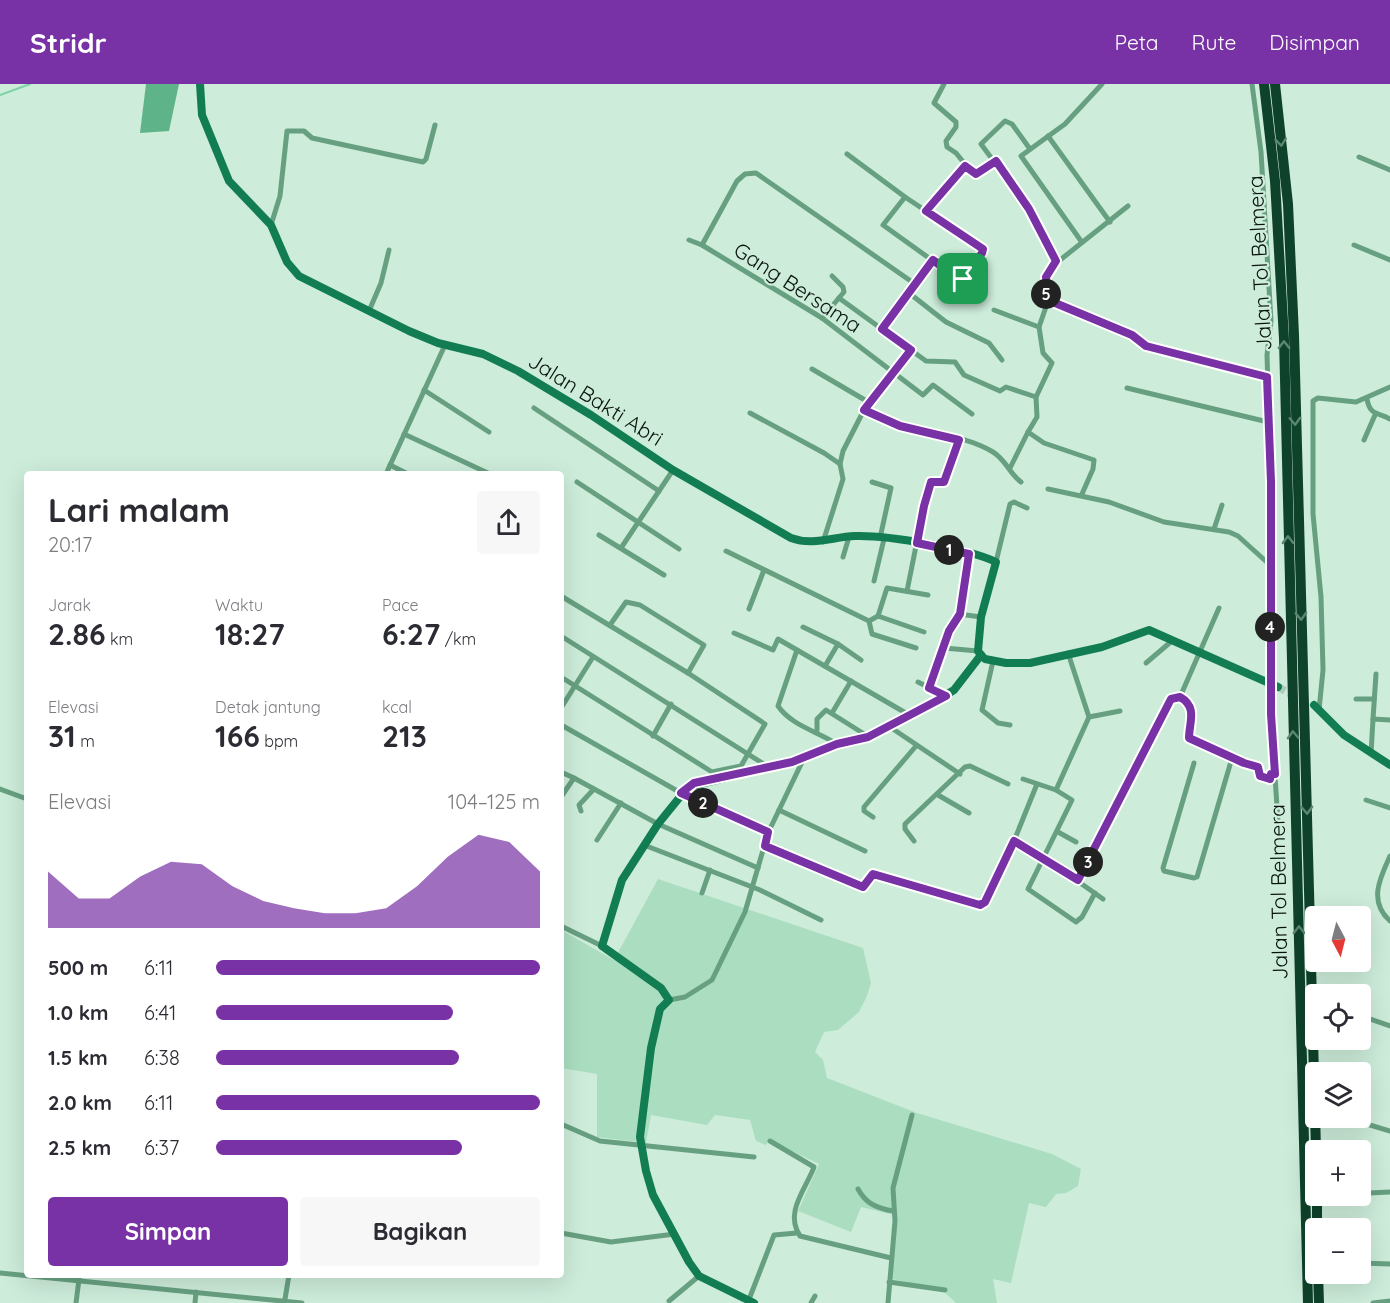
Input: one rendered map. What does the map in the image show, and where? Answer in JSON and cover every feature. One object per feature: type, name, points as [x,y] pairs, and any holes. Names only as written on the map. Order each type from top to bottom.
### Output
[{"type":"highway","name":"Jalan Tol Belmera","points":[[1264,84],[1276,193],[1284,339],[1308,1303]]},
{"type":"highway","name":"Jalan Tol Belmera","points":[[1275,84],[1288,204],[1292,302],[1316,1140]]},
{"type":"highway","points":[[1318,1284],[1318,1303]]},
{"type":"street","name":"Jalan Bakti Abri","points":[[200,84],[202,115],[229,181],[272,225],[287,262],[299,276],[409,331],[445,345],[483,354],[518,370],[673,470],[791,538],[801,542],[823,542],[849,537],[917,543],[996,562]]},
{"type":"street","points":[[944,84],[934,105],[956,122],[945,143],[965,166],[976,174],[996,161]]},
{"type":"street","points":[[1080,241],[1021,156],[1065,124],[1102,84]]},
{"type":"street","points":[[1252,84],[1261,152],[1271,321],[1267,377],[1271,482],[1270,565],[1275,686],[1275,774],[1279,838]]},
{"type":"street","points":[[1030,149],[1012,124],[1003,121],[981,144],[996,161],[1029,209],[1056,261]]},
{"type":"street","points":[[272,225],[280,196],[287,131],[304,131],[312,138],[423,162],[426,159],[435,125]]},
{"type":"street","points":[[1048,136],[1110,222]]},
{"type":"street","points":[[847,154],[905,197],[983,249],[963,279],[957,278],[883,225],[905,197]]},
{"type":"street","points":[[1359,157],[1390,170]]},
{"type":"street","points":[[926,211],[965,166]]},
{"type":"street","points":[[702,245],[737,181],[745,174],[756,173],[915,284]]},
{"type":"street","points":[[1021,482],[1011,474],[1010,468],[1037,417],[1036,397],[1052,363],[1043,353],[1039,327],[1048,300],[1046,277],[1056,261],[1128,206]]},
{"type":"street","name":"Gang Bersama","points":[[689,240],[702,245],[822,318],[923,395],[933,386],[972,414]]},
{"type":"street","points":[[1354,245],[1390,260]]},
{"type":"street","points":[[369,310],[381,283],[389,250]]},
{"type":"street","points":[[882,329],[933,260]]},
{"type":"street","points":[[822,318],[844,289],[832,276]]},
{"type":"street","points":[[909,293],[946,322],[989,343],[1002,360]]},
{"type":"street","points":[[839,298],[929,362],[955,362],[964,375],[999,391],[1005,386],[1036,397]]},
{"type":"street","points":[[1048,300],[1132,335],[1146,346],[1267,377]]},
{"type":"street","points":[[994,310],[1039,327]]},
{"type":"street","points":[[387,471],[445,345]]},
{"type":"street","points":[[823,542],[843,479],[840,464],[843,451],[864,410],[911,350]]},
{"type":"street","points":[[812,369],[870,403]]},
{"type":"street","points":[[1390,387],[1356,402],[1318,398],[1313,401],[1312,514],[1321,597],[1323,670],[1317,707],[1344,735],[1390,765]]},
{"type":"street","points":[[1127,388],[1268,422]]},
{"type":"street","points":[[424,390],[489,432]]},
{"type":"street","points":[[1367,399],[1368,408],[1375,415],[1390,419]]},
{"type":"street","points":[[534,408],[659,490]]},
{"type":"street","points":[[864,410],[900,426],[959,440],[992,451],[1010,468]]},
{"type":"street","points":[[750,413],[840,464]]},
{"type":"street","points":[[1364,440],[1375,415]]},
{"type":"street","points":[[1028,432],[1044,443],[1094,460],[1093,469],[1082,494]]},
{"type":"street","points":[[404,434],[484,471]]},
{"type":"street","points":[[907,591],[931,482],[944,482],[959,440]]},
{"type":"street","points":[[390,465],[402,471]]},
{"type":"street","points":[[621,548],[673,470]]},
{"type":"street","points":[[577,482],[679,549]]},
{"type":"street","points":[[872,482],[891,488],[874,581]]},
{"type":"street","points":[[1048,489],[1082,494],[1164,522],[1214,529],[1238,536],[1270,565]]},
{"type":"street","points":[[602,946],[622,880],[644,844],[681,793],[694,783],[725,778],[804,758],[837,744],[868,737],[946,696],[960,684],[979,653],[981,617],[1010,504],[1014,502],[1027,508]]},
{"type":"street","points":[[1214,529],[1222,506]]},
{"type":"street","points":[[599,535],[664,575]]},
{"type":"street","points":[[843,557],[849,537]]},
{"type":"street","points":[[726,551],[869,621]]},
{"type":"street","points":[[929,688],[954,619],[960,614],[969,554]]},
{"type":"street","points":[[748,609],[764,570]]},
{"type":"street","points":[[869,621],[878,616],[887,588],[928,595]]},
{"type":"street","points":[[564,598],[764,722],[764,727],[750,753],[739,767],[712,772],[564,679]]},
{"type":"street","points":[[610,625],[626,602],[640,605],[704,645],[688,673]]},
{"type":"street","points":[[1180,697],[1198,651],[1219,608]]},
{"type":"street","points":[[960,614],[981,617]]},
{"type":"street","points":[[878,616],[924,632]]},
{"type":"street","points":[[869,621],[872,634],[916,648]]},
{"type":"street","points":[[803,627],[838,644],[861,660]]},
{"type":"street","points":[[944,648],[979,653],[993,661],[1024,664],[1102,647],[1142,631],[1154,632],[1275,686]]},
{"type":"street","points":[[734,633],[773,650],[778,639],[911,716]]},
{"type":"street","points":[[564,638],[750,753],[767,766]]},
{"type":"street","points":[[1146,663],[1173,640]]},
{"type":"street","points":[[825,666],[838,644]]},
{"type":"street","points":[[797,650],[778,706],[797,724],[817,730],[837,744]]},
{"type":"street","points":[[1056,790],[1089,717],[1068,653]]},
{"type":"street","points":[[564,703],[593,657]]},
{"type":"street","points":[[993,661],[982,710],[998,723],[1010,725]]},
{"type":"street","points":[[1371,754],[1376,675]]},
{"type":"street","points":[[832,713],[850,681]]},
{"type":"street","points":[[918,682],[946,696]]},
{"type":"street","points":[[1180,697],[1190,709],[1193,722],[1189,738],[1258,767],[1260,776],[1270,779],[1271,774],[1275,774]]},
{"type":"street","points":[[1078,880],[1166,707],[1171,699],[1180,697]]},
{"type":"street","points":[[1356,699],[1374,699]]},
{"type":"street","points":[[653,736],[671,704]]},
{"type":"street","points":[[817,730],[816,722],[823,711],[832,713],[868,737]]},
{"type":"street","points":[[1089,717],[1120,711]]},
{"type":"street","points":[[1373,719],[1390,720]]},
{"type":"street","points":[[564,727],[681,793],[768,832]]},
{"type":"street","points":[[890,727],[960,774]]},
{"type":"street","points":[[873,818],[864,811],[864,807],[916,746]]},
{"type":"street","points":[[804,758],[768,832],[745,912],[712,980],[685,997],[669,1000],[660,1009],[653,1034],[640,1145],[653,1195],[689,1262],[699,1276],[750,1302],[774,1235],[797,1233],[806,1238],[891,1258]]},
{"type":"street","points":[[1194,763],[1163,868],[1164,871],[1194,878],[1197,877],[1232,758]]},
{"type":"street","points":[[915,841],[904,826],[965,767],[970,766],[1008,784]]},
{"type":"street","points":[[564,774],[658,824],[758,868]]},
{"type":"street","points":[[564,792],[573,778]]},
{"type":"street","points":[[1023,779],[1056,790],[1072,800],[1028,889],[1072,922],[1079,921],[1095,893]]},
{"type":"street","points":[[765,846],[863,887],[873,874],[980,905],[985,902],[1014,841],[1037,784]]},
{"type":"street","points":[[0,789],[24,798]]},
{"type":"street","points":[[581,811],[579,805],[594,789]]},
{"type":"street","points":[[938,795],[969,813]]},
{"type":"street","points":[[1366,800],[1390,808]]},
{"type":"street","points":[[597,840],[621,803]]},
{"type":"street","points":[[779,810],[865,851]]},
{"type":"street","points":[[1058,832],[1076,842]]},
{"type":"street","points":[[1014,841],[1045,858],[1103,898]]},
{"type":"street","points":[[644,844],[753,888],[821,920]]},
{"type":"street","points":[[1390,856],[1376,887],[1382,912],[1390,921]]},
{"type":"street","points":[[702,893],[710,870]]},
{"type":"street","points":[[564,927],[602,946],[661,988],[669,1000]]},
{"type":"street","points":[[1371,1019],[1390,1026]]},
{"type":"street","points":[[888,1303],[893,1188],[912,1114]]},
{"type":"street","points":[[564,1125],[600,1141],[754,1157]]},
{"type":"street","points":[[1371,1125],[1390,1131]]},
{"type":"street","points":[[770,1141],[814,1167],[794,1209],[797,1233]]},
{"type":"street","points":[[858,1189],[870,1204],[893,1211]]},
{"type":"street","points":[[1371,1193],[1390,1192]]},
{"type":"street","points":[[564,1234],[611,1242],[675,1233]]},
{"type":"street","points":[[1371,1263],[1390,1264]]},
{"type":"street","points":[[0,1273],[24,1275]]},
{"type":"street","points":[[669,1301],[699,1276]]},
{"type":"street","points":[[65,1278],[285,1299],[302,1303]]},
{"type":"street","points":[[285,1299],[288,1278]]},
{"type":"street","points":[[76,1303],[78,1279]]},
{"type":"street","points":[[889,1282],[945,1290]]},
{"type":"street","points":[[195,1303],[196,1292]]},
{"type":"street","points":[[811,1303],[815,1296]]},
{"type":"street","points":[[1373,1303],[1390,1301]]},
{"type":"green space","points":[[146,84],[179,84],[169,131],[140,133]]},
{"type":"green space","points":[[658,879],[863,948],[871,983],[867,996],[859,1012],[838,1030],[824,1032],[815,1052],[823,1060],[827,1078],[917,1113],[1052,1154],[1081,1169],[1078,1186],[1066,1193],[1056,1194],[1046,1207],[1029,1203],[1011,1283],[993,1279],[997,1303],[956,1303],[943,1291],[892,1279],[894,1215],[861,1207],[851,1232],[798,1211],[819,1164],[769,1140],[766,1145],[756,1141],[750,1120],[715,1115],[707,1125],[651,1115],[646,1143],[597,1137],[597,1074],[564,1068],[564,932],[614,960]]},
{"type":"waterway","points":[[0,95],[30,84]]},
{"type":"tunnel","points":[[1278,687],[1297,697]]},
{"type":"route","points":[[996,161],[1029,209],[1056,261],[1046,277],[1045,287],[1048,300],[1132,335],[1146,346],[1267,377],[1271,482],[1271,714],[1275,774],[1271,774],[1270,779],[1260,776],[1258,767],[1189,738],[1193,722],[1187,701],[1180,697],[1171,699],[1078,880],[1014,841],[983,905],[873,874],[863,887],[765,846],[768,832],[681,793],[694,783],[750,773],[767,766],[792,762],[837,744],[868,737],[946,696],[929,688],[954,619],[960,614],[969,554],[917,543],[931,482],[942,484],[944,482],[959,440],[900,426],[864,410],[911,350],[882,329],[933,260],[957,278],[963,279],[983,249],[926,211],[965,166],[976,174],[996,161]]}]
